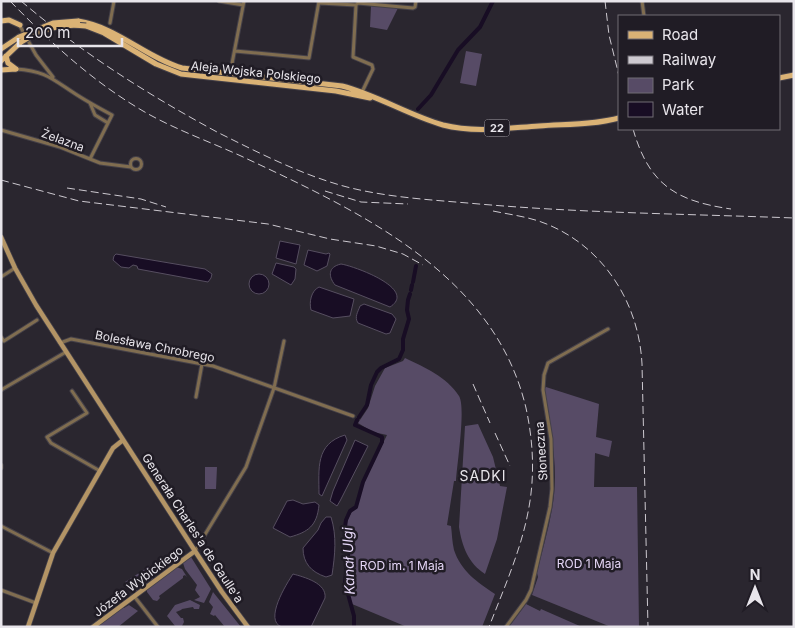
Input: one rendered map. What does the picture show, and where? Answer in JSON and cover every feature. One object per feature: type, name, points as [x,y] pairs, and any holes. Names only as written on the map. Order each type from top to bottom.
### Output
[{"type":"main road","points":[[1,21],[9,20],[20,25]]},
{"type":"main road","name":"Aleja Wojska Polskiego","points":[[1,49],[46,25],[64,21],[78,21],[104,28],[174,66],[194,70],[330,84],[362,92],[436,122],[463,128],[482,129],[590,122],[618,118]]},
{"type":"main road","name":"Aleja Wojska Polskiego","points":[[1,61],[20,39],[50,28],[68,25],[86,26],[104,33],[148,60],[173,71],[191,76],[336,91],[380,100]]},
{"type":"main road","points":[[6,56],[11,67],[16,69]]},
{"type":"main road","points":[[1,70],[16,69]]},
{"type":"main road","points":[[780,78],[794,75]]},
{"type":"main road","name":"Generała Charles'a de Gaulle'a","points":[[1,238],[36,306],[194,552],[248,627]]},
{"type":"main road","points":[[28,627],[53,553],[114,446],[123,440]]},
{"type":"main road","name":"Józefa Wybickiego","points":[[93,627],[194,552]]},
{"type":"street","points":[[110,23],[114,1]]},
{"type":"street","points":[[219,1],[244,3],[229,80]]},
{"type":"street","points":[[235,51],[309,58],[320,2],[413,8],[416,1]]},
{"type":"street","points":[[642,1],[644,15]]},
{"type":"street","points":[[356,5],[353,57],[372,65],[373,69],[362,92]]},
{"type":"street","points":[[20,25],[36,54],[53,78]]},
{"type":"street","points":[[16,69],[38,71],[53,78],[90,103],[112,115],[90,159]]},
{"type":"street","points":[[90,103],[95,114],[108,123]]},
{"type":"street","name":"Żelazna","points":[[1,130],[60,147],[100,163],[131,167]]},
{"type":"street","points":[[137,159],[141,164],[140,168],[137,169],[131,167],[133,160],[137,159]]},
{"type":"street","name":"Żelazna","points":[[118,165],[131,162]]},
{"type":"street","points":[[1,278],[16,268]]},
{"type":"street","points":[[1,337],[4,341],[37,320]]},
{"type":"street","name":"Słoneczna","points":[[506,627],[531,590],[550,507],[551,439],[543,390],[544,375],[548,363],[608,329]]},
{"type":"street","name":"Bolesława Chrobrego","points":[[60,343],[71,339],[213,366],[353,416]]},
{"type":"street","points":[[194,552],[246,467],[274,388],[284,341]]},
{"type":"street","points":[[1,390],[66,352]]},
{"type":"street","points":[[196,397],[202,364]]},
{"type":"street","points":[[72,391],[88,413],[47,437],[51,443],[100,471]]},
{"type":"street","points":[[1,526],[53,553]]},
{"type":"street","points":[[1,590],[36,603]]},
{"type":"street","points":[[134,596],[158,627]]},
{"type":"green space","points":[[371,6],[398,8],[387,30],[370,27]]},
{"type":"green space","points":[[466,51],[482,54],[476,86],[460,83]]},
{"type":"green space","name":"ROD im. 1 Maja","points":[[405,358],[442,378],[454,389],[461,402],[462,412],[456,481],[454,481],[447,525],[451,526],[454,550],[465,570],[495,594],[482,627],[407,627],[352,604],[346,582],[351,545],[346,522],[357,503],[364,482],[387,435],[373,432],[358,423],[368,408],[375,386],[385,368],[403,361]]},
{"type":"green space","name":"ROD 1 Maja","points":[[546,387],[599,404],[596,437],[612,441],[609,457],[595,453],[594,487],[637,487],[639,627],[611,627],[532,595],[538,577],[537,573],[555,490],[554,456],[544,389]]},
{"type":"green space","points":[[478,424],[493,457],[500,486],[507,487],[497,539],[485,574],[474,565],[467,554],[459,527],[465,426]]},
{"type":"green space","points":[[205,467],[217,467],[216,489],[205,489]]},
{"type":"green space","points":[[191,557],[211,589],[204,603],[194,600],[200,597],[195,590],[197,585],[185,569],[183,563]]},
{"type":"green space","points":[[150,566],[154,573],[153,580],[137,592],[130,591],[125,582]]},
{"type":"green space","points":[[176,567],[182,569],[187,577],[183,576],[183,578],[159,596],[160,598],[157,601],[153,600],[147,589]]},
{"type":"green space","points":[[213,592],[241,627],[225,627],[215,615],[210,614],[213,607],[209,602]]},
{"type":"green space","points":[[190,600],[200,605],[199,609],[194,609],[193,607],[176,612],[183,618],[184,622],[182,626],[175,626],[167,616],[175,605]]},
{"type":"green space","points":[[526,604],[540,611],[541,609],[582,627],[509,627]]},
{"type":"green space","points":[[129,605],[138,611],[118,627],[96,627],[123,607]]},
{"type":"water","points":[[280,241],[300,245],[296,264],[276,258]]},
{"type":"water","points":[[308,250],[329,253],[327,266],[317,271],[304,265]]},
{"type":"water","points":[[116,254],[205,269],[212,274],[208,282],[138,269],[137,266],[133,265],[129,268],[121,267],[113,260]]},
{"type":"water","points":[[276,263],[296,269],[295,279],[291,285],[272,274]]},
{"type":"water","points":[[341,264],[358,269],[381,280],[396,293],[396,300],[390,307],[335,285],[330,272],[334,267]]},
{"type":"water","points":[[255,274],[263,274],[269,280],[269,288],[263,294],[255,294],[249,288],[249,280]]},
{"type":"water","points":[[319,287],[354,299],[350,316],[333,318],[311,310],[311,297]]},
{"type":"water","points":[[364,304],[392,314],[396,319],[390,333],[386,334],[358,323],[356,319],[357,314],[360,306]]},
{"type":"water","points":[[345,435],[347,440],[322,496],[319,494],[321,458],[328,444]]},
{"type":"water","points":[[355,440],[368,446],[337,506],[330,501]]},
{"type":"water","points":[[293,500],[303,504],[315,502],[319,505],[314,523],[302,533],[290,537],[273,528],[287,501]]},
{"type":"water","points":[[326,517],[331,517],[335,546],[332,575],[326,577],[312,570],[304,558],[303,548]]},
{"type":"water","points":[[293,574],[314,582],[325,593],[325,598],[311,627],[282,627],[277,623],[275,617],[278,602]]},
{"type":"waterway","points":[[418,109],[431,95],[458,50],[480,27],[493,1]]},
{"type":"waterway","points":[[413,282],[416,266]]},
{"type":"waterway","points":[[411,290],[412,285]]},
{"type":"waterway","points":[[359,417],[367,405],[371,385],[377,372],[399,359],[403,350],[403,339],[409,319],[407,310],[410,294]]},
{"type":"waterway","name":"Kanał Ulgi","points":[[354,627],[354,616],[345,583],[349,545],[345,527],[346,520],[350,511],[356,507],[363,482],[382,442],[382,437],[355,425],[357,420]]},
{"type":"railway","points":[[10,1],[41,32],[89,74],[143,111],[167,124],[241,156],[330,199],[415,251],[452,283],[484,319],[509,360],[526,408],[532,457],[531,495],[522,538],[489,627]]},
{"type":"railway","points":[[21,1],[91,55],[140,88],[191,118],[281,163],[347,187],[413,198],[518,207],[794,218]]},
{"type":"railway","points":[[605,1],[609,35],[618,72]]},
{"type":"railway","points":[[633,130],[647,164],[667,187],[695,201],[731,209]]},
{"type":"railway","points":[[1,180],[79,201],[268,224],[330,239],[376,246],[403,254],[423,265]]},
{"type":"railway","points":[[67,188],[141,199],[166,207]]},
{"type":"railway","points":[[325,191],[361,202],[408,204]]},
{"type":"railway","points":[[493,211],[542,222],[569,235],[587,248],[615,281],[626,300],[634,320],[642,364],[648,627]]},
{"type":"railway","points":[[473,384],[490,423]]},
{"type":"railway","points":[[495,433],[510,466]]},
{"type":"district","name":"SADKI","points":[[483,475]]}]
